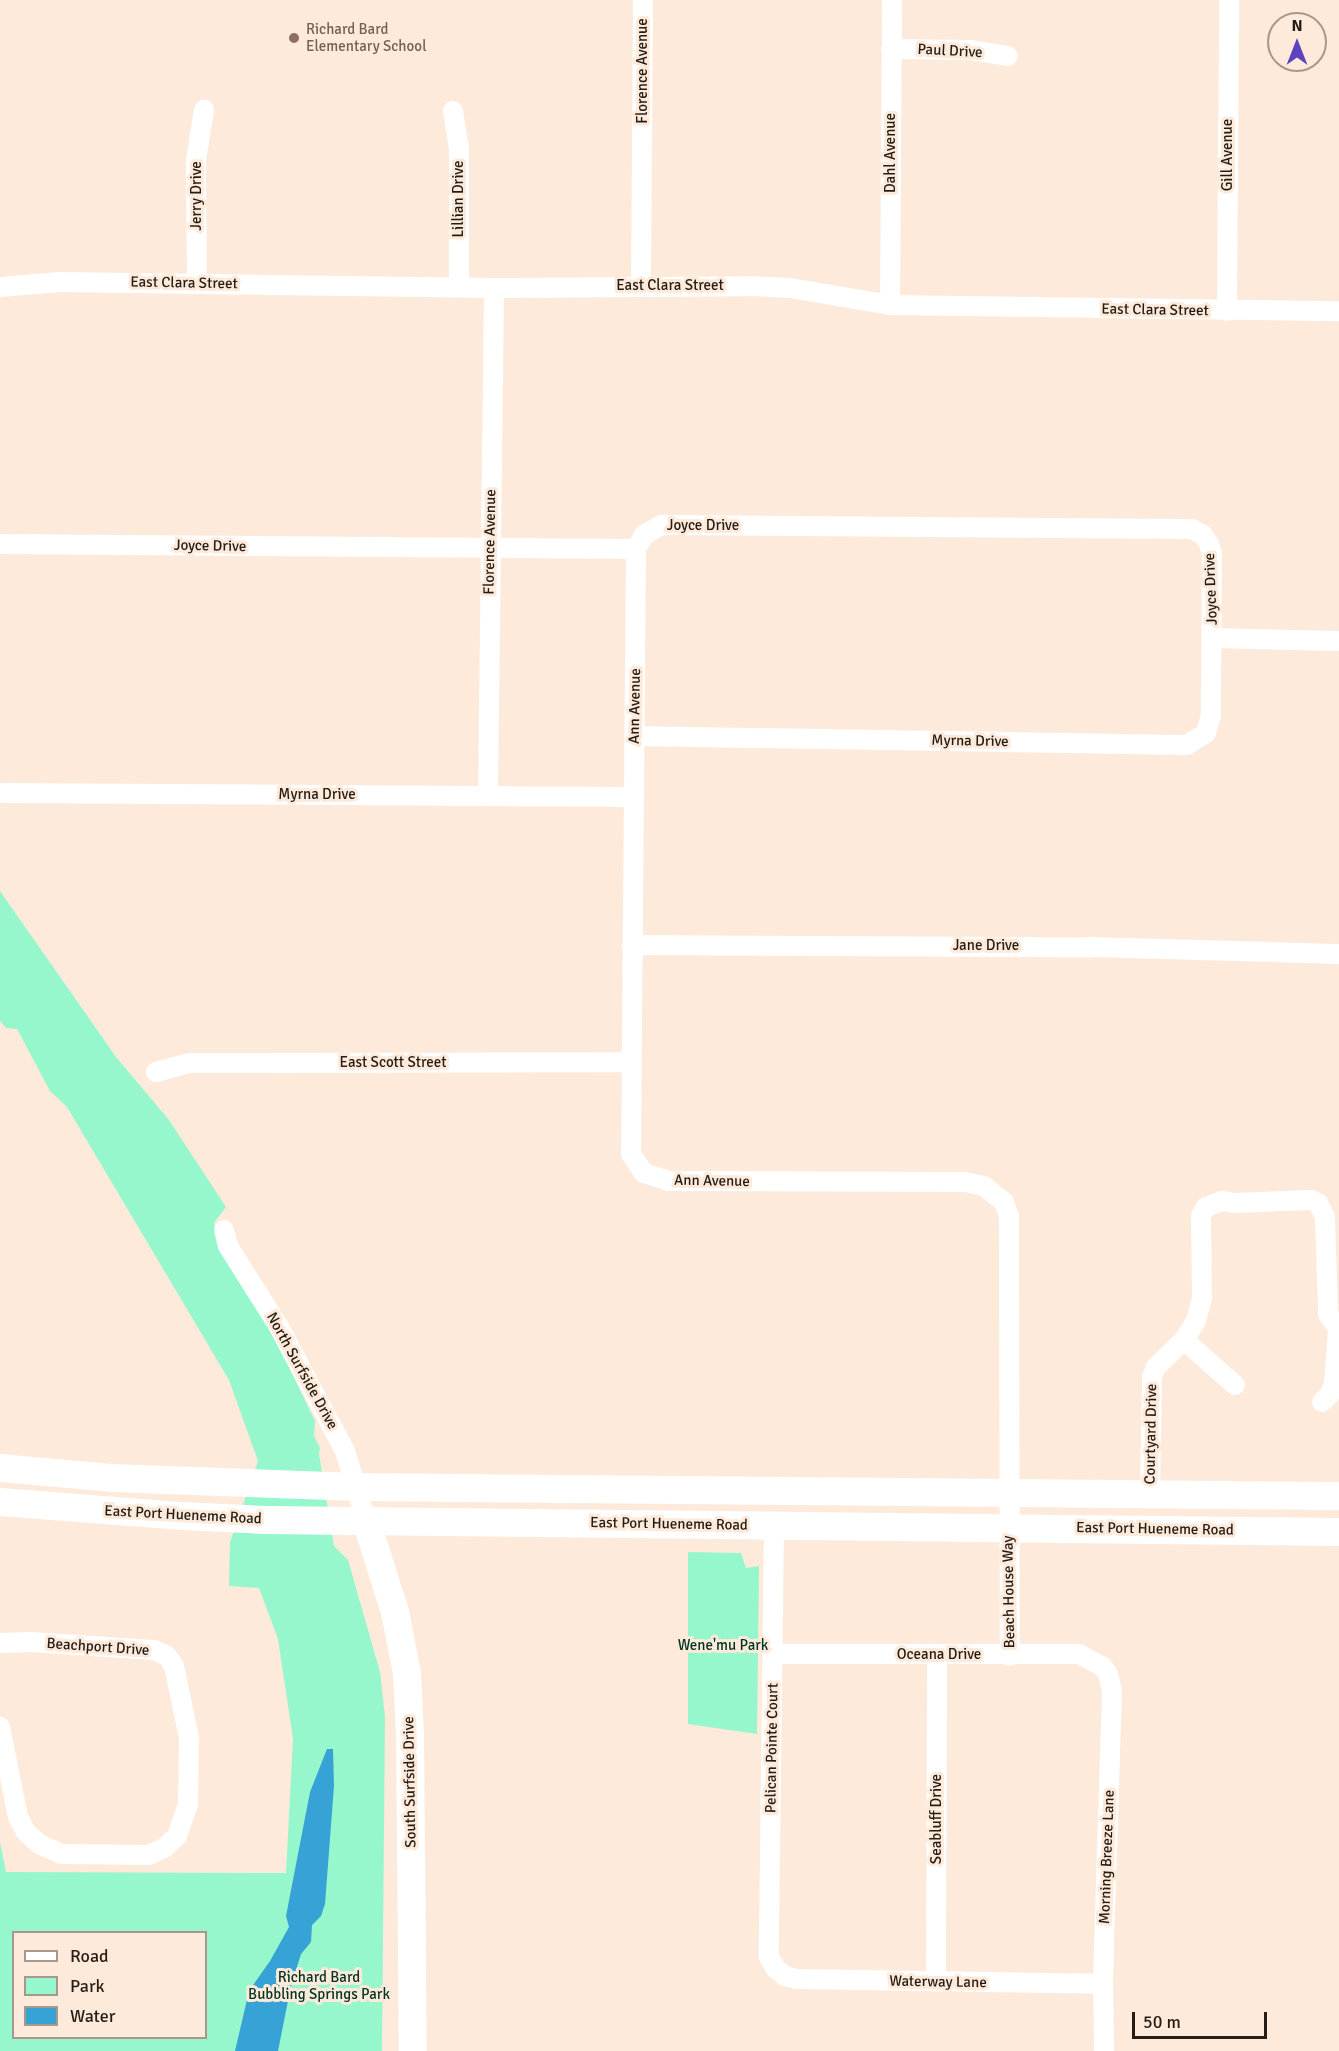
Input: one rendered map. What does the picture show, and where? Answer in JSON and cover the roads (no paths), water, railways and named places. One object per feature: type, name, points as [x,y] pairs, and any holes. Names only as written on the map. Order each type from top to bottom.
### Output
[{"type":"main road","points":[[0,1468],[111,1478],[357,1486],[1007,1495],[1339,1496]]},
{"type":"main road","name":"East Port Hueneme Road","points":[[0,1502],[183,1516],[1339,1532]]},
{"type":"main road","name":"South Surfside Drive","points":[[366,1520],[395,1612],[407,1673],[410,1735],[413,2051]]},
{"type":"street","name":"Florence Avenue","points":[[641,286],[644,0]]},
{"type":"street","name":"Dahl Avenue","points":[[890,305],[892,0]]},
{"type":"street","name":"Gill Avenue","points":[[1227,311],[1229,0]]},
{"type":"street","name":"Paul Drive","points":[[891,49],[970,50],[1008,56]]},
{"type":"street","name":"Jerry Drive","points":[[197,284],[196,160],[204,110]]},
{"type":"street","name":"Lillian Drive","points":[[453,111],[459,147],[459,287]]},
{"type":"street","name":"East Clara Street","points":[[0,287],[59,282],[494,288],[641,286],[790,288],[890,305],[1227,311],[1339,310]]},
{"type":"street","name":"Florence Avenue","points":[[488,796],[494,288]]},
{"type":"street","name":"Joyce Drive","points":[[0,544],[636,549],[644,535],[661,525],[1192,529],[1203,535],[1212,554],[1212,638]]},
{"type":"street","name":"Ann Avenue","points":[[636,549],[631,1154],[644,1173],[668,1181],[965,1182],[984,1186],[999,1196],[1009,1216],[1007,1528]]},
{"type":"street","name":"Myrna Drive","points":[[634,736],[1186,745],[1201,737],[1210,724],[1212,638]]},
{"type":"street","points":[[1212,638],[1339,640]]},
{"type":"street","name":"Myrna Drive","points":[[0,793],[633,797]]},
{"type":"street","name":"Jane Drive","points":[[632,945],[1090,947],[1339,954]]},
{"type":"street","name":"East Scott Street","points":[[156,1072],[189,1063],[630,1062]]},
{"type":"street","name":"Courtyard Drive","points":[[1150,1494],[1152,1377],[1163,1358],[1184,1340],[1196,1321],[1202,1299],[1201,1216],[1206,1207],[1222,1201],[1234,1203],[1311,1200],[1318,1203],[1325,1217],[1328,1314],[1338,1329]]},
{"type":"street","name":"North Surfside Drive","points":[[224,1230],[228,1246],[279,1327],[345,1451],[366,1520]]},
{"type":"street","points":[[1322,1401],[1330,1394],[1334,1384],[1338,1329]]},
{"type":"street","points":[[1184,1340],[1235,1385]]},
{"type":"street","name":"Pelican Pointe Court","points":[[774,1525],[769,1957],[776,1970]]},
{"type":"street","name":"Beach House Way","points":[[1007,1528],[1010,1656]]},
{"type":"street","name":"Beachport Drive","points":[[0,1643],[30,1642],[154,1650],[167,1656],[174,1666],[189,1738],[188,1804],[177,1836],[164,1848],[149,1855],[62,1854],[39,1844],[26,1832],[18,1817],[0,1727]]},
{"type":"street","name":"Oceana Drive","points":[[773,1654],[937,1656],[1079,1654],[1102,1666]]},
{"type":"street","name":"Seabluff Drive","points":[[936,1982],[937,1656]]},
{"type":"street","name":"Morning Breeze Lane","points":[[1102,1666],[1108,1674],[1112,1691],[1103,1984],[1104,2051]]},
{"type":"street","name":"Waterway Lane","points":[[776,1970],[796,1979],[1103,1984]]},
{"type":"water","points":[[327,1749],[333,1749],[334,1786],[325,1904],[321,1916],[312,1925],[311,1942],[301,1954],[291,1986],[278,2051],[235,2051],[249,1991],[270,1961],[289,1927],[286,1916],[310,1792]]},
{"type":"place","name":"Richard Bard Elementary School","points":[[294,38]]},
{"type":"park label","name":"Wene'mu Park","points":[[723,1646]]},
{"type":"park label","name":"Richard Bard Bubbling Springs Park","points":[[319,1986]]}]
